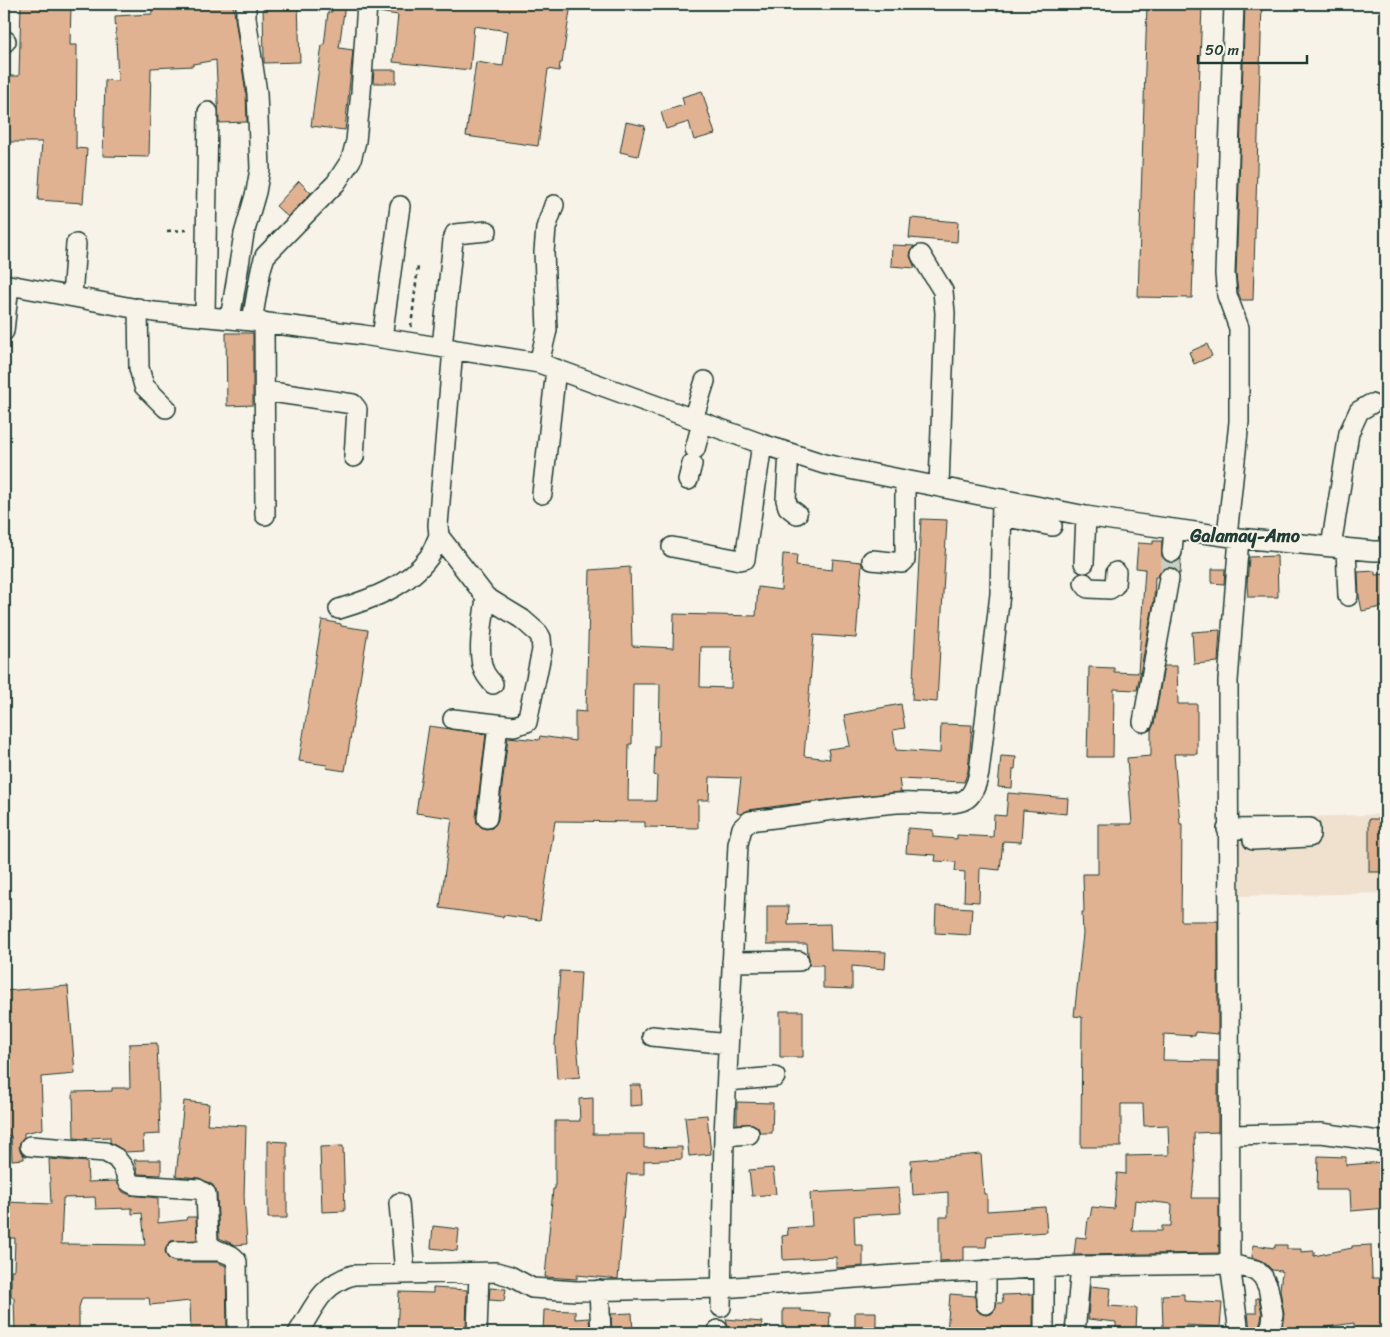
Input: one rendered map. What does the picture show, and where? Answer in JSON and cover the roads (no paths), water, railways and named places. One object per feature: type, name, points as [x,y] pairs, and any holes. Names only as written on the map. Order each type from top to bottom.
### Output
[{"type":"street","points":[[230,319],[244,234],[256,192],[260,169],[257,93],[246,18],[246,4]]},
{"type":"street","points":[[265,515],[265,391],[258,322],[261,269],[265,256],[336,183],[351,160],[356,141],[367,4]]},
{"type":"street","points":[[1234,4],[1225,274],[1227,294],[1239,328],[1238,376],[1240,404],[1228,681],[1227,829],[1230,1264],[1239,1333]]},
{"type":"street","points":[[204,316],[208,112]]},
{"type":"street","points":[[542,494],[548,366],[544,252],[546,228],[554,205]]},
{"type":"street","points":[[382,338],[400,206]]},
{"type":"street","points":[[339,609],[370,600],[407,580],[430,556],[439,536],[452,240],[455,234],[487,231]]},
{"type":"street","points":[[72,296],[76,244]]},
{"type":"street","points":[[921,255],[943,291],[945,313],[939,486]]},
{"type":"street","points":[[4,332],[7,285],[138,308],[382,338],[548,366],[789,453],[824,464],[939,486],[1003,507],[1052,526]]},
{"type":"street","points":[[138,308],[139,368],[144,386],[166,408]]},
{"type":"street","points":[[692,464],[697,421],[705,380]]},
{"type":"street","points":[[265,391],[353,404],[357,409],[354,457]]},
{"type":"street","points":[[1348,596],[1339,548],[1349,433],[1359,411],[1371,404]]},
{"type":"street","points":[[672,547],[740,560],[745,559],[762,444]]},
{"type":"street","points":[[789,453],[786,500],[788,507],[797,514]]},
{"type":"street","points":[[872,560],[902,563],[905,560],[905,480]]},
{"type":"street","points":[[1003,507],[1086,516],[1233,537],[1386,551]]},
{"type":"street","points":[[721,1307],[726,1081],[738,844],[742,828],[750,821],[899,803],[952,803],[964,801],[969,797],[978,781],[1000,594],[1003,507]]},
{"type":"street","points":[[1084,563],[1086,516]]},
{"type":"street","points":[[1172,552],[1174,529]]},
{"type":"street","points":[[439,536],[486,597],[522,619],[542,638],[542,650],[527,722],[514,726],[453,719]]},
{"type":"street","points":[[1084,583],[1088,588],[1110,590],[1115,585],[1116,572]]},
{"type":"street","points":[[1142,722],[1169,578]]},
{"type":"street","points":[[486,597],[481,648],[482,663],[484,672],[493,684]]},
{"type":"street","points":[[487,818],[498,725]]},
{"type":"street","points":[[1227,829],[1310,828],[1309,837],[1253,840]]},
{"type":"street","points":[[732,962],[799,961]]},
{"type":"street","points":[[652,1036],[728,1044]]},
{"type":"street","points":[[726,1081],[775,1077]]},
{"type":"street","points":[[1230,1135],[1321,1132],[1386,1142]]},
{"type":"street","points":[[724,1136],[749,1134]]},
{"type":"street","points":[[30,1146],[105,1152],[116,1158],[123,1167],[130,1182],[136,1185],[198,1189],[203,1191],[206,1194],[208,1242],[217,1251]]},
{"type":"street","points":[[399,1203],[405,1274]]},
{"type":"street","points":[[176,1251],[217,1251],[234,1256],[237,1262],[238,1333]]},
{"type":"street","points":[[298,1333],[324,1290],[339,1280],[353,1275],[496,1272],[510,1276],[532,1288],[598,1290],[722,1288],[1044,1267],[1230,1264],[1256,1270],[1263,1277],[1268,1287],[1273,1312],[1272,1323],[1268,1333]]},
{"type":"street","points":[[1075,1333],[1081,1266]]},
{"type":"street","points":[[1044,1267],[1044,1330]]},
{"type":"street","points":[[986,1270],[986,1304]]},
{"type":"street","points":[[477,1333],[479,1272]]},
{"type":"street","points":[[598,1290],[601,1333]]},
{"type":"tunnel","points":[[1169,578],[1172,552]]},
{"type":"district","name":"Galamay-Amo","points":[[1245,536]]}]
